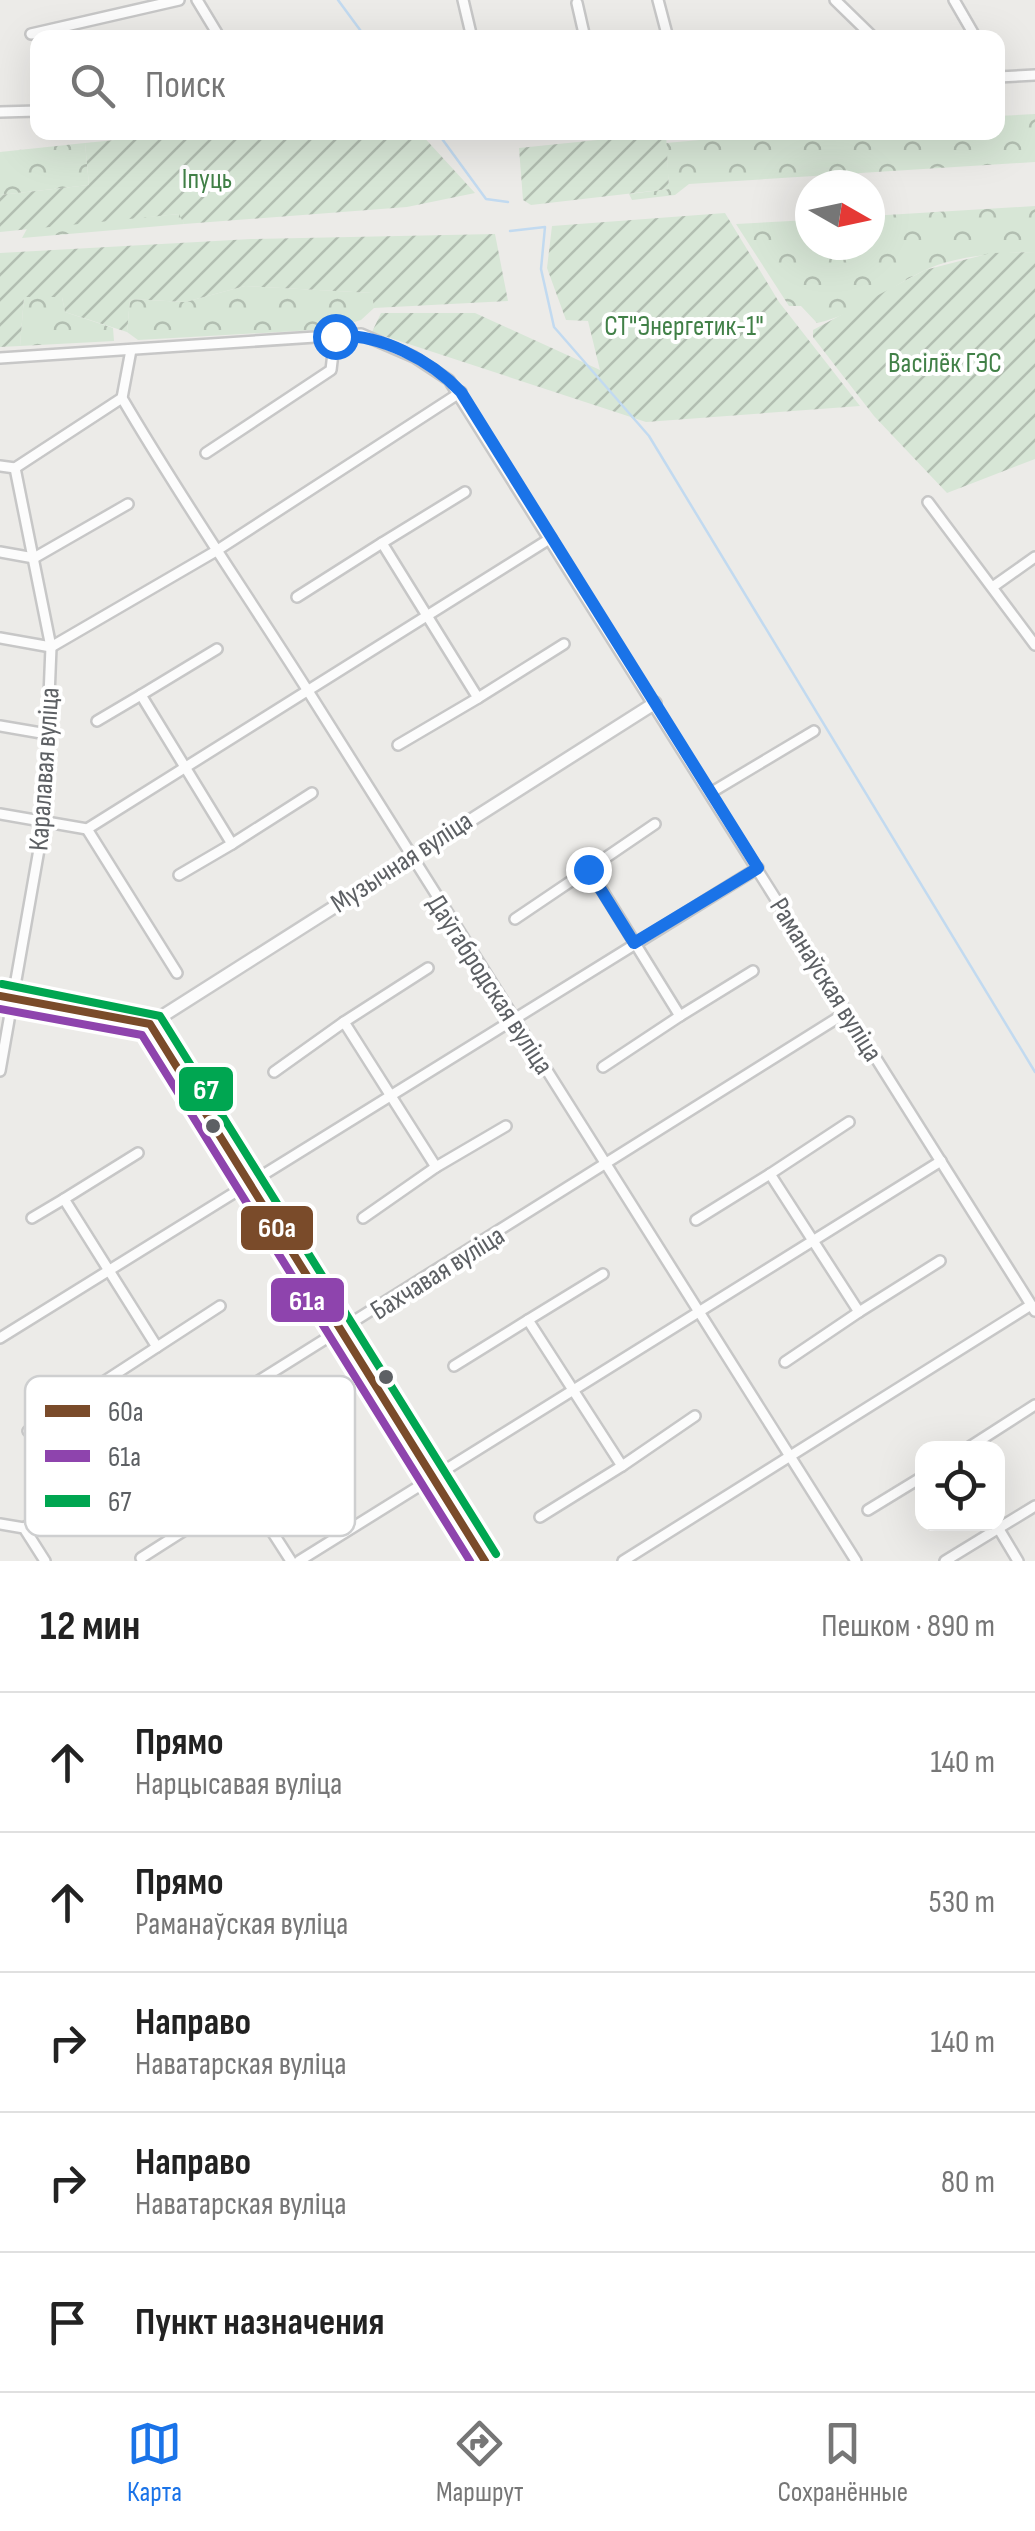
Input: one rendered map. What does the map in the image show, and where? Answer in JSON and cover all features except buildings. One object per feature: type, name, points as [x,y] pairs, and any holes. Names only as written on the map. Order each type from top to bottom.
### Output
[{"type":"street","points":[[48,30],[179,0]]},
{"type":"street","points":[[196,0],[215,30]]},
{"type":"street","points":[[463,0],[470,30]]},
{"type":"street","points":[[658,0],[666,30]]},
{"type":"street","points":[[835,0],[866,30]]},
{"type":"street","points":[[954,0],[971,30]]},
{"type":"street","points":[[577,4],[582,30]]},
{"type":"street","points":[[1005,76],[1035,75]]},
{"type":"street","points":[[0,112],[30,110]]},
{"type":"street","points":[[0,358],[361,334],[414,357],[461,392],[216,552],[51,647],[0,638]]},
{"type":"street","points":[[206,453],[331,370],[335,336]]},
{"type":"street","points":[[0,466],[15,468],[122,398],[131,350]]},
{"type":"street","name":"Раманаўская вуліца","points":[[461,392],[1033,1308]]},
{"type":"street","name":"Даўгабродская вуліца","points":[[122,398],[697,1316],[856,1561]]},
{"type":"street","name":"Каралавая вуліца","points":[[0,1071],[6,997],[44,821],[51,647],[15,468]]},
{"type":"street","points":[[297,596],[465,492]]},
{"type":"street","points":[[928,502],[1035,645]]},
{"type":"street","points":[[0,552],[34,558],[128,504]]},
{"type":"street","points":[[0,814],[88,829],[551,538]]},
{"type":"street","points":[[382,543],[478,698]]},
{"type":"street","points":[[994,586],[1035,557]]},
{"type":"street","points":[[398,746],[564,644]]},
{"type":"street","points":[[97,721],[217,650]]},
{"type":"street","points":[[141,695],[232,844]]},
{"type":"street","name":"Музычная вуліца","points":[[150,1024],[408,856],[655,703]]},
{"type":"street","points":[[0,726],[48,734]]},
{"type":"street","points":[[712,792],[814,731]]},
{"type":"street","points":[[179,875],[312,793]]},
{"type":"street","points":[[515,919],[656,824]]},
{"type":"street","points":[[88,829],[177,973]]},
{"type":"street","points":[[0,1338],[250,1187],[758,868]]},
{"type":"street","points":[[588,869],[680,1016]]},
{"type":"street","points":[[274,1072],[428,968]]},
{"type":"street","points":[[603,1067],[753,971]]},
{"type":"street","points":[[6,997],[150,1024],[485,1561]]},
{"type":"street","name":"Бахчавая вуліца","points":[[270,1376],[846,1012]]},
{"type":"street","points":[[344,1022],[436,1167]]},
{"type":"street","points":[[696,1220],[849,1122]]},
{"type":"street","points":[[363,1218],[436,1167],[506,1126]]},
{"type":"street","points":[[32,1218],[138,1153]]},
{"type":"street","points":[[355,1526],[941,1162]]},
{"type":"street","points":[[770,1174],[811,1244],[859,1312]]},
{"type":"street","points":[[64,1199],[157,1347]]},
{"type":"street","points":[[785,1362],[940,1261]]},
{"type":"street","points":[[454,1366],[602,1274]]},
{"type":"street","points":[[112,1376],[220,1306]]},
{"type":"street","points":[[624,1561],[789,1455],[1033,1308]]},
{"type":"street","points":[[528,1320],[572,1394],[622,1466]]},
{"type":"street","points":[[979,1441],[1035,1405]]},
{"type":"street","points":[[540,1518],[695,1416]]},
{"type":"street","points":[[868,1510],[915,1481]]},
{"type":"street","points":[[1005,1522],[1035,1506]]},
{"type":"street","points":[[0,1524],[24,1528]]},
{"type":"street","points":[[945,1561],[990,1531]]},
{"type":"street","points":[[1000,1531],[1018,1561]]},
{"type":"street","points":[[29,1536],[46,1561]]},
{"type":"street","points":[[141,1558],[175,1536]]},
{"type":"street","points":[[275,1536],[291,1561]]},
{"type":"street","points":[[299,1561],[339,1536]]},
{"type":"green space","points":[[1035,114],[1035,162],[885,172],[795,170],[795,177],[689,184],[675,195],[632,200],[629,194],[669,189],[666,143],[1005,140],[1005,116]]},
{"type":"green space","name":"Іпуць","points":[[426,140],[475,193],[407,207],[184,224],[179,214],[0,232],[0,195],[89,185],[85,143]]},
{"type":"green space","points":[[597,140],[666,140],[669,189],[531,205],[523,200],[519,148]]},
{"type":"green space","points":[[85,143],[89,185],[0,195],[0,152]]},
{"type":"green space","points":[[1035,206],[1035,252],[977,256],[934,266],[858,308],[817,323],[801,306],[789,306],[736,224],[795,221],[795,260],[885,260],[885,215]]},
{"type":"green space","name":"СТ\"Энергетик-1\"","points":[[725,213],[779,302],[860,406],[646,422],[372,332],[381,313],[475,313],[600,370],[588,321],[566,320],[547,268],[552,226]]},
{"type":"green space","points":[[180,214],[184,224],[22,238],[28,227]]},
{"type":"green space","name":"Іпуць","points":[[495,234],[508,301],[374,308],[372,293],[245,286],[185,302],[130,299],[127,332],[65,312],[62,297],[24,297],[20,346],[0,347],[0,253],[251,239]]},
{"type":"green space","name":"Васілёк ГЭС","points":[[1035,252],[1035,459],[947,493],[874,416],[813,337],[813,330],[925,270],[991,253]]},
{"type":"green space","points":[[245,286],[373,293],[374,308],[361,320],[332,329],[138,340],[127,332],[130,299],[185,302]]},
{"type":"green space","points":[[24,297],[62,297],[65,312],[113,328],[114,341],[20,346]]},
{"type":"waterway","points":[[338,0],[360,30]]},
{"type":"waterway","points":[[443,140],[486,199],[508,202]]},
{"type":"waterway","points":[[510,231],[545,227],[541,269],[554,327],[649,436],[1035,1072]]},
{"type":"transit line","name":"67","points":[[2,984],[160,1016],[496,1554]]},
{"type":"transit line","name":"60а","points":[[0,996],[150,1024],[485,1561]]},
{"type":"transit line","name":"61а","points":[[0,1009],[142,1035],[355,1376]]},
{"type":"transit line","name":"61а","points":[[355,1377],[470,1561]]},
{"type":"route","points":[[335,336],[361,334],[414,357],[450,380],[461,392],[758,868],[634,943],[588,869]]}]
